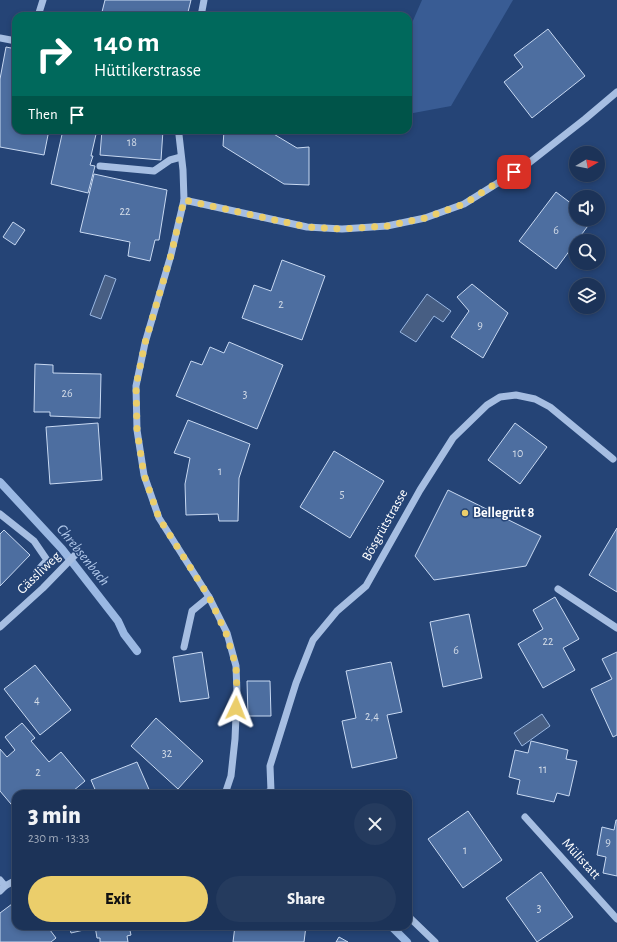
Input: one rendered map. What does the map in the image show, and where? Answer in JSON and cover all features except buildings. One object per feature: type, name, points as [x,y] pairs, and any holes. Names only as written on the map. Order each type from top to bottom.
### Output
[{"type":"street","points":[[39,12],[43,0]]},
{"type":"street","points":[[202,12],[204,0]]},
{"type":"street","points":[[0,38],[12,40]]},
{"type":"street","points":[[184,200],[307,227],[342,229],[387,226],[425,218],[464,204],[525,166],[617,92]]},
{"type":"street","points":[[179,134],[184,200],[171,255],[145,343],[136,386],[137,430],[144,475],[159,518],[209,597],[226,633],[236,666],[237,693],[235,739],[231,776],[227,790]]},
{"type":"street","points":[[100,166],[154,171],[170,160],[181,156]]},
{"type":"street","name":"Bösgrütstrasse","points":[[274,790],[270,766],[296,683],[313,640],[337,611],[366,586],[420,490],[453,438],[487,405],[500,397],[516,395],[535,399],[550,407],[613,459]]},
{"type":"street","points":[[0,514],[34,541],[47,560],[37,571]]},
{"type":"street","name":"Gässliweg","points":[[0,627],[43,588],[77,553]]},
{"type":"street","points":[[558,589],[617,628]]},
{"type":"street","points":[[184,648],[192,611],[209,597]]},
{"type":"street","name":"Mülistatt","points":[[526,817],[617,918]]},
{"type":"street","points":[[0,880],[3,889],[12,883]]},
{"type":"street","points":[[412,920],[435,942]]},
{"type":"shaded area","points":[[422,0],[513,0],[451,106],[412,113],[412,23]]},
{"type":"shaded area","points":[[105,275],[116,279],[101,319],[90,315]]},
{"type":"shaded area","points":[[427,294],[451,311],[443,322],[434,316],[416,342],[400,332]]},
{"type":"shaded area","points":[[542,714],[550,726],[522,746],[514,733]]},
{"type":"waterway","name":"Chrebsenbach","points":[[0,482],[62,549],[118,621],[124,634],[137,651]]},
{"type":"waterway","name":"Chrebsenbach","points":[[395,930],[407,942]]},
{"type":"place","name":"Bellegrüt 8","points":[[465,513]]},
{"type":"route","points":[[236,708],[236,666],[226,633],[209,597],[176,548],[159,518],[144,475],[137,430],[136,386],[145,343],[171,255],[184,200],[307,227],[342,229],[387,226],[425,218],[464,204],[514,172]]}]
